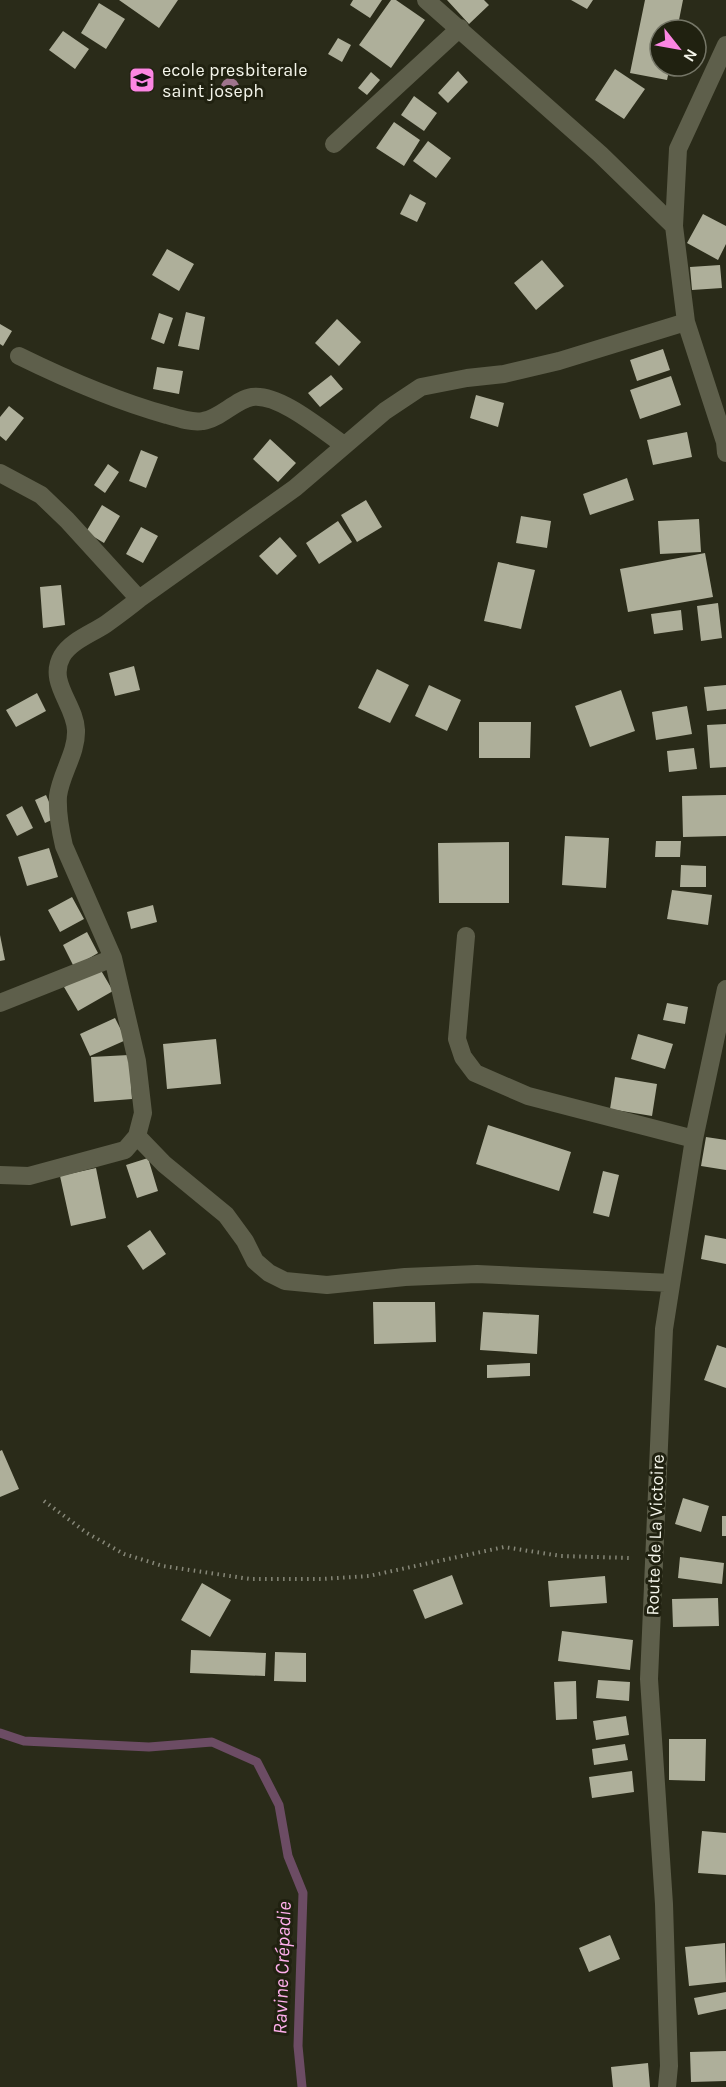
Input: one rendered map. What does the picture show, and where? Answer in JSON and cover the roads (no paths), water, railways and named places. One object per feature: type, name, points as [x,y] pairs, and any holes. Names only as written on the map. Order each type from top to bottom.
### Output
[{"type":"street","points":[[426,0],[600,154],[674,226]]},
{"type":"street","points":[[334,144],[460,28]]},
{"type":"street","points":[[726,45],[722,65],[678,149],[674,226],[686,322],[725,442],[726,453]]},
{"type":"street","points":[[0,1175],[29,1176],[125,1150],[138,1136],[143,1113],[137,1061],[113,958],[64,846],[60,828],[58,794],[74,748],[76,730],[73,715],[57,680],[58,665],[63,654],[72,645],[105,625],[295,488],[385,411],[421,387],[504,374],[537,366],[686,322]]},
{"type":"street","points":[[19,356],[63,378],[146,409],[180,419],[203,421],[251,397],[268,398],[285,406],[344,445]]},
{"type":"street","points":[[0,472],[41,495],[67,520],[138,599]]},
{"type":"street","points":[[466,936],[457,1039],[463,1057],[476,1073],[528,1096],[694,1139]]},
{"type":"street","points":[[0,1002],[113,958]]},
{"type":"street","name":"Route de La Victoire","points":[[667,2087],[669,2066],[664,1904],[649,1679],[664,1329],[694,1139],[726,989]]},
{"type":"street","points":[[138,1136],[164,1164],[226,1215],[245,1241],[255,1261],[269,1273],[285,1281],[327,1285],[405,1277],[477,1274],[671,1283]]},
{"type":"waterway","name":"Ravine Crépadie","points":[[0,1733],[24,1741],[149,1747],[212,1742],[257,1762],[279,1805],[288,1856],[303,1893],[298,2046],[302,2087]]},
{"type":"place","name":"ecole presbiterale saint joseph","points":[[142,80]]}]
